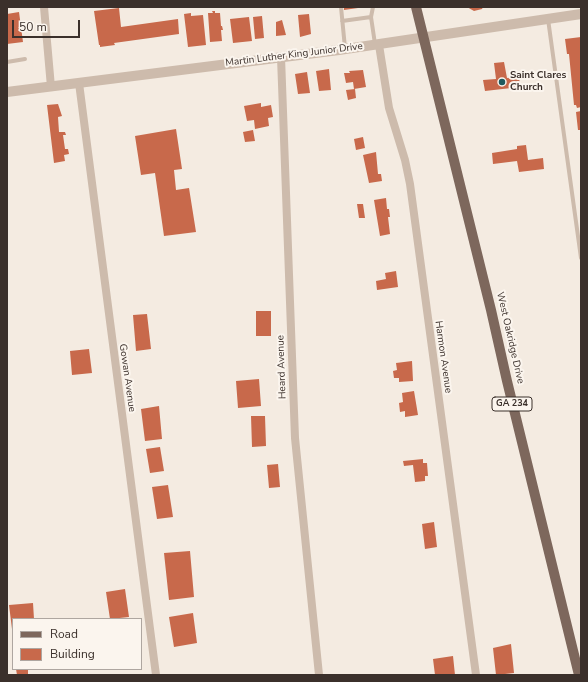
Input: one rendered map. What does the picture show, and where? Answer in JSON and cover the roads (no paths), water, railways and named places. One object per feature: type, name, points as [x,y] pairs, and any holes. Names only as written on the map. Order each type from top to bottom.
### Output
[{"type":"main road","name":"West Oakridge Drive","points":[[416,7],[579,675]]},
{"type":"street","points":[[44,7],[51,87]]},
{"type":"street","name":"Martin Luther King Junior Drive","points":[[7,92],[377,45],[581,14]]},
{"type":"street","name":"Harmon Avenue","points":[[377,45],[388,108],[405,160],[410,184],[476,675]]},
{"type":"street","name":"Heard Avenue","points":[[281,57],[295,438],[319,675]]},
{"type":"street","name":"Gowan Avenue","points":[[79,83],[156,675]]},
{"type":"lane","points":[[341,7],[345,49]]},
{"type":"lane","points":[[372,7],[371,17],[377,45]]},
{"type":"lane","points":[[342,21],[371,17]]},
{"type":"lane","points":[[548,19],[581,258]]},
{"type":"lane","points":[[7,62],[26,59]]},
{"type":"place","name":"Saint Clares Church","points":[[502,82]]}]
